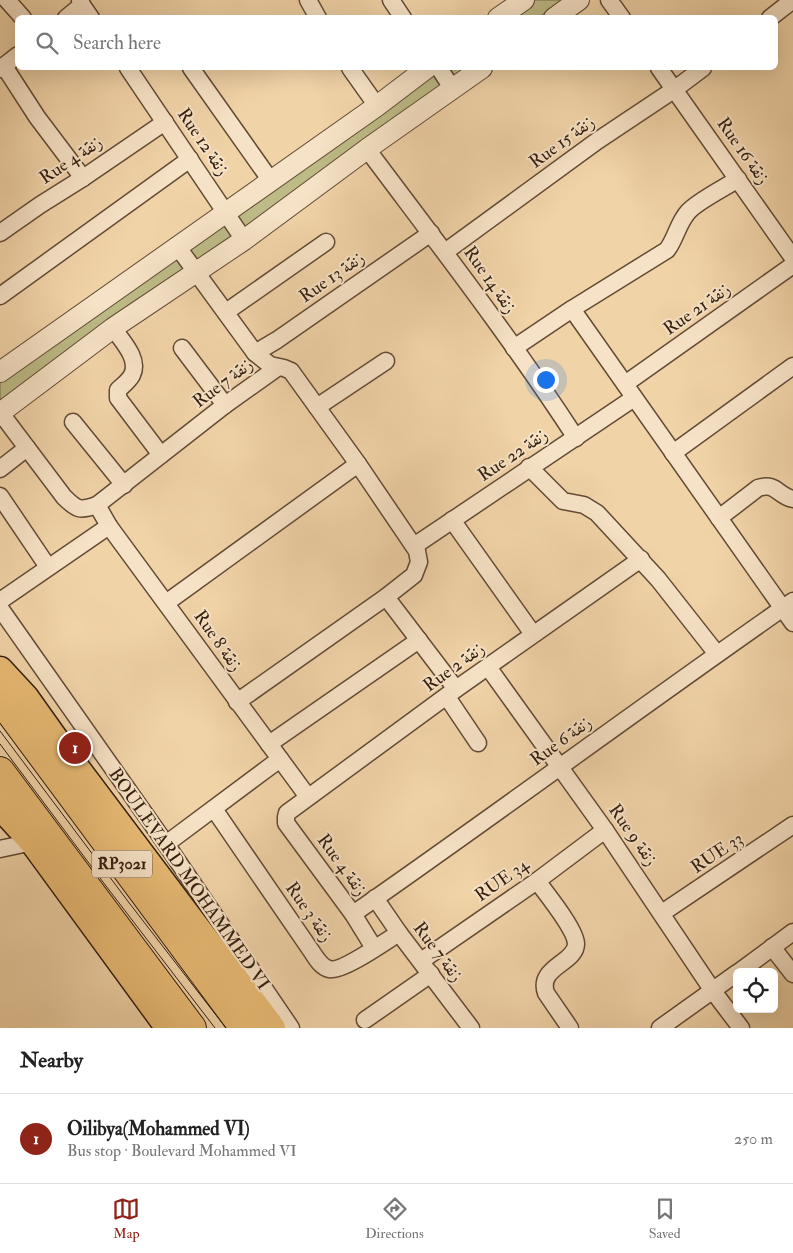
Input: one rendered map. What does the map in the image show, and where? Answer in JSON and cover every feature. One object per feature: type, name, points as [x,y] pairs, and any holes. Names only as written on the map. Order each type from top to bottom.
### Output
[{"type":"highway","name":"RP3021","points":[[0,700],[244,1028]]},
{"type":"highway","name":"RP3021","points":[[0,771],[192,1028]]},
{"type":"main road","name":"BOULEVARD MOHAMMED VI","points":[[0,670],[25,697],[272,1028]]},
{"type":"main road","points":[[0,806],[33,842],[168,1028]]},
{"type":"street","points":[[7,0],[20,15]]},
{"type":"street","points":[[308,0],[316,15]]},
{"type":"street","points":[[390,0],[401,15]]},
{"type":"street","points":[[502,15],[524,0]]},
{"type":"street","points":[[558,15],[579,0]]},
{"type":"street","points":[[609,0],[620,15]]},
{"type":"street","points":[[774,15],[793,0]]},
{"type":"street","points":[[72,15],[85,8]]},
{"type":"street","points":[[15,57],[2,68],[83,178]]},
{"type":"street","name":"Rue 12 زنقة","points":[[129,70],[227,212],[244,240]]},
{"type":"street","points":[[192,70],[270,181]]},
{"type":"street","points":[[351,70],[377,106]]},
{"type":"street","points":[[0,372],[377,106],[424,70]]},
{"type":"street","points":[[440,70],[452,88]]},
{"type":"street","points":[[97,505],[83,510],[73,507],[0,412],[113,328],[244,240],[479,70]]},
{"type":"street","name":"Rue 16 زنقة","points":[[660,70],[793,258]]},
{"type":"street","name":"Rue 15 زنقة","points":[[445,252],[597,141],[700,70]]},
{"type":"street","name":"Rue 4 زنقة","points":[[0,233],[165,122]]},
{"type":"street","name":"Rue 14 زنقة","points":[[368,149],[445,252],[547,394],[576,438]]},
{"type":"street","points":[[0,296],[190,159]]},
{"type":"street","points":[[514,348],[572,309],[667,250],[689,210],[738,179]]},
{"type":"street","name":"Rue 13 زنقة","points":[[255,352],[277,340],[431,233]]},
{"type":"street","points":[[226,312],[326,242]]},
{"type":"street","name":"Rue 7 زنقة","points":[[97,505],[277,368],[266,363],[255,352],[198,272],[177,246]]},
{"type":"street","name":"Rue 21 زنقة","points":[[629,391],[793,265]]},
{"type":"street","points":[[572,309],[719,518],[788,605],[793,623]]},
{"type":"street","points":[[113,328],[131,356],[134,365],[131,378],[118,390],[118,398],[161,455]]},
{"type":"street","points":[[182,348],[226,405]]},
{"type":"street","points":[[317,407],[386,361]]},
{"type":"street","points":[[673,453],[793,366]]},
{"type":"street","points":[[237,702],[386,597],[414,575],[419,567],[420,557],[414,546],[358,464],[291,371],[277,368]]},
{"type":"street","name":"Rue 22 زنقة","points":[[414,546],[529,467],[576,438],[629,391]]},
{"type":"street","points":[[73,422],[124,485]]},
{"type":"street","points":[[0,469],[27,448]]},
{"type":"street","points":[[166,603],[358,464]]},
{"type":"street","points":[[529,467],[563,501],[584,505],[597,513],[641,559],[717,654]]},
{"type":"street","points":[[719,518],[758,488],[773,486],[785,497],[793,499]]},
{"type":"street","points":[[0,496],[48,567]]},
{"type":"street","name":"Rue 8 زنقة","points":[[97,505],[109,526],[308,798]]},
{"type":"street","points":[[452,520],[533,634]]},
{"type":"street","points":[[0,601],[109,526]]},
{"type":"street","name":"Rue 2 زنقة","points":[[293,808],[533,634],[641,559]]},
{"type":"street","points":[[386,597],[419,640],[478,743]]},
{"type":"street","name":"Rue 6 زنقة","points":[[353,914],[788,605]]},
{"type":"street","name":"BOULEVARD MOHAMMED VI","points":[[0,608],[166,844],[291,1028]]},
{"type":"street","points":[[269,744],[419,640]]},
{"type":"street","name":"Rue 9 زنقة","points":[[488,667],[605,830],[740,1028]]},
{"type":"street","points":[[166,844],[280,759]]},
{"type":"street","name":"Rue 4 زنقة","points":[[293,808],[286,815],[286,823],[353,914],[374,948]]},
{"type":"street","name":"Rue 3 زنقة","points":[[214,809],[322,965],[328,969],[340,968],[399,933]]},
{"type":"street","name":"RUE 33","points":[[662,914],[793,825]]},
{"type":"street","name":"RUE 34","points":[[421,961],[537,881],[605,830]]},
{"type":"street","points":[[0,849],[33,842]]},
{"type":"street","points":[[537,881],[568,923],[576,944],[573,952],[546,976],[544,987],[546,993],[570,1028]]},
{"type":"street","name":"Rue 7 زنقة","points":[[375,898],[431,974],[463,1025]]},
{"type":"street","points":[[745,968],[793,932]]},
{"type":"street","points":[[772,947],[793,974]]},
{"type":"street","points":[[365,1020],[431,974]]},
{"type":"street","points":[[660,1028],[733,977]]},
{"type":"shaded area","points":[[534,0],[563,0],[542,15],[512,15]]},
{"type":"shaded area","points":[[430,70],[468,70],[0,401],[0,377]]},
{"type":"tram line","points":[[0,731],[226,1028]]},
{"type":"tram line","points":[[0,744],[215,1028]]},
{"type":"place","name":"Oilibya(Mohammed VI)","points":[[75,748]]}]
